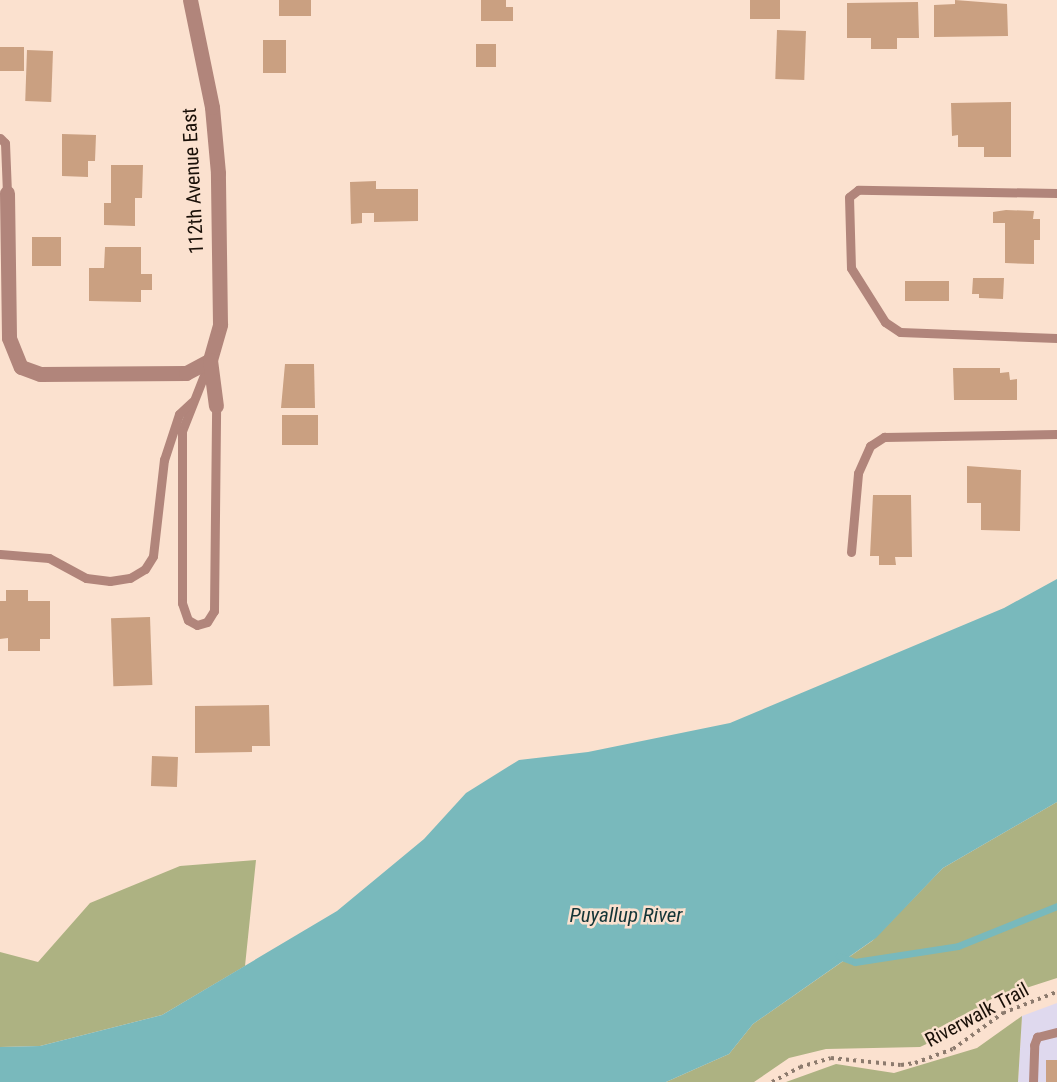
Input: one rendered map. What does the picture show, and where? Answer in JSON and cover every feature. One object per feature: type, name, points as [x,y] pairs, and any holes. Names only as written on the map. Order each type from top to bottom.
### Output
[{"type":"street","name":"112th Avenue East","points":[[190,0],[212,107],[218,173],[220,324],[210,360],[216,406]]},
{"type":"street","points":[[7,193],[9,338],[21,367],[40,374],[186,373],[210,360]]},
{"type":"lane","points":[[0,138],[5,143],[7,193]]},
{"type":"lane","points":[[1057,193],[858,190],[849,197],[851,268],[885,322],[900,332],[1057,338]]},
{"type":"lane","points":[[210,360],[182,430],[182,603],[188,620],[197,625],[207,622],[214,611],[216,406]]},
{"type":"lane","points":[[0,554],[40,556],[86,578],[110,581],[130,578],[145,569],[153,556],[164,460],[178,414],[194,401]]},
{"type":"lane","points":[[851,552],[858,473],[870,446],[884,437],[1057,434]]},
{"type":"lane","points":[[1033,1082],[1034,1045],[1045,1033],[1057,1032]]},
{"type":"path","name":"Riverwalk Trail","points":[[772,1082],[800,1067],[831,1058],[901,1065],[915,1063],[953,1049],[1003,1013],[1057,992]]},
{"type":"shaded area","points":[[1057,1003],[1057,1082],[1018,1082],[1022,1016]]},
{"type":"green space","points":[[1057,802],[1057,978],[989,1000],[950,1033],[920,1047],[826,1049],[789,1058],[754,1082],[666,1082],[729,1054],[753,1024],[872,941],[943,868]]},
{"type":"green space","points":[[256,860],[245,966],[162,1015],[40,1046],[0,1047],[0,952],[38,962],[90,903],[180,866]]},
{"type":"green space","points":[[1022,1016],[1018,1082],[786,1082],[836,1064],[894,1073],[977,1048]]},
{"type":"water","name":"Puyallup River","points":[[1057,579],[1057,802],[943,868],[876,938],[753,1024],[729,1054],[666,1082],[0,1082],[0,1047],[40,1046],[162,1015],[337,911],[424,839],[466,793],[519,760],[588,752],[730,723],[1004,608]]},
{"type":"building","points":[[279,0],[311,0],[311,16],[279,16]]},
{"type":"building","points":[[481,0],[506,0],[506,7],[513,7],[513,21],[481,21]]},
{"type":"building","points":[[750,0],[780,0],[780,19],[750,19]]},
{"type":"building","points":[[955,0],[1007,4],[1008,36],[934,37],[934,5],[955,4]]},
{"type":"building","points":[[918,2],[919,38],[897,38],[897,49],[871,49],[871,38],[847,38],[847,3]]},
{"type":"building","points":[[777,30],[806,31],[804,80],[775,79]]},
{"type":"building","points":[[263,40],[286,40],[286,73],[263,73]]},
{"type":"building","points":[[476,44],[496,44],[496,67],[476,67]]},
{"type":"building","points":[[0,47],[24,47],[24,71],[0,71]]},
{"type":"building","points":[[27,50],[53,51],[51,102],[25,101]]},
{"type":"building","points":[[1011,102],[1011,157],[984,157],[984,147],[958,147],[958,135],[952,136],[951,103]]},
{"type":"building","points":[[62,134],[96,135],[95,161],[88,161],[88,177],[62,176]]},
{"type":"building","points":[[111,165],[143,165],[142,198],[135,198],[135,226],[104,225],[104,203],[111,203]]},
{"type":"building","points":[[376,181],[376,189],[418,189],[418,221],[374,222],[374,213],[362,213],[362,223],[351,224],[350,182]]},
{"type":"building","points":[[1034,211],[1033,219],[1040,219],[1040,240],[1034,240],[1034,264],[1005,263],[1005,223],[993,223],[993,212]]},
{"type":"building","points":[[32,237],[61,237],[61,266],[32,266]]},
{"type":"building","points":[[105,247],[141,247],[141,274],[152,274],[152,290],[141,290],[141,302],[89,301],[89,268],[104,268]]},
{"type":"building","points":[[973,278],[1004,278],[1003,299],[979,298],[979,294],[972,294]]},
{"type":"building","points":[[905,281],[949,281],[949,301],[905,301]]},
{"type":"building","points":[[285,364],[314,364],[315,408],[281,408]]},
{"type":"building","points":[[953,368],[1000,368],[1000,373],[1009,372],[1010,380],[1017,379],[1017,400],[954,400]]},
{"type":"building","points":[[282,415],[318,415],[318,445],[282,445]]},
{"type":"building","points":[[967,466],[1021,470],[1020,531],[981,530],[981,503],[967,503]]},
{"type":"building","points":[[873,495],[911,495],[912,557],[895,557],[896,565],[879,565],[879,556],[870,556]]},
{"type":"building","points":[[6,590],[28,590],[28,601],[50,601],[50,639],[40,639],[40,651],[8,651],[8,638],[0,639],[0,601],[6,601]]},
{"type":"building","points":[[150,617],[152,685],[113,686],[111,618]]},
{"type":"building","points":[[269,705],[270,746],[252,746],[252,752],[195,753],[195,706]]},
{"type":"building","points":[[152,756],[178,757],[177,787],[151,786]]},
{"type":"building","points":[[1046,1060],[1057,1060],[1057,1082],[1046,1082]]},
{"type":"waterway","points":[[839,956],[855,962],[958,946],[1057,906]]}]
